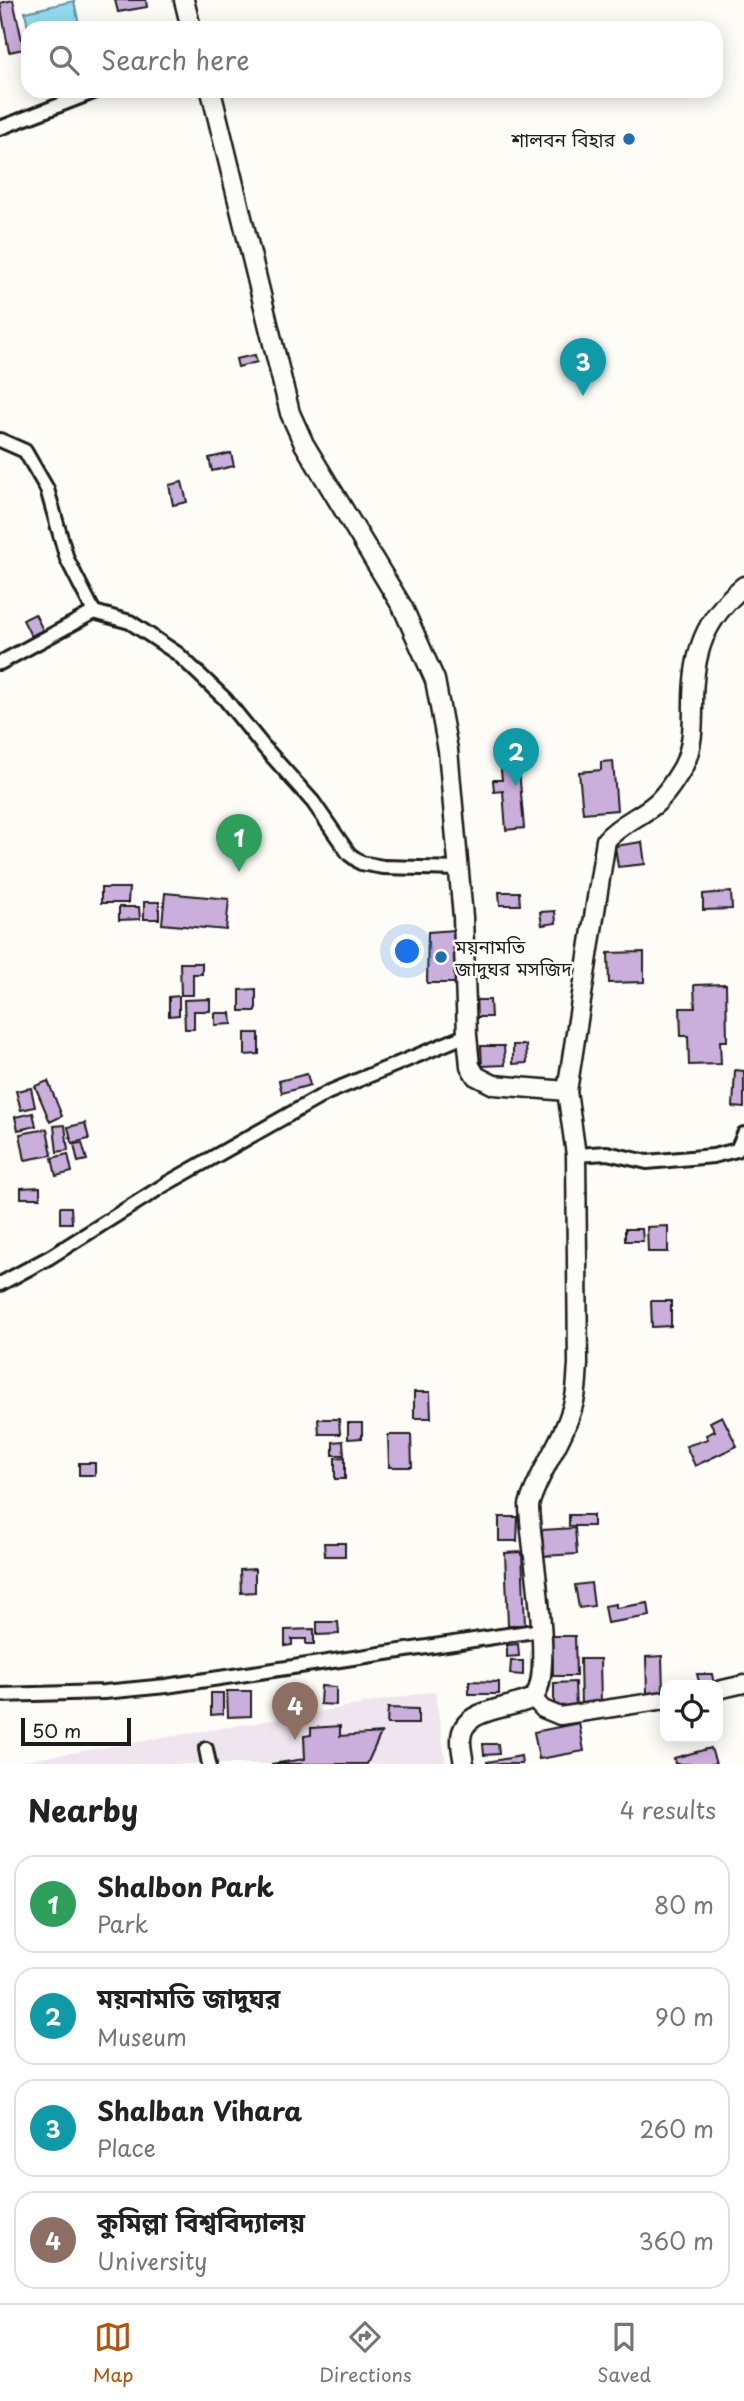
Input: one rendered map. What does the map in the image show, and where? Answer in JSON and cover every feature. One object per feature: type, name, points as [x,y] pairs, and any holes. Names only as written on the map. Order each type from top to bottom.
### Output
[{"type":"main road","points":[[184,0],[189,21]]},
{"type":"main road","points":[[213,98],[290,412],[304,444],[403,608],[435,680],[448,750],[459,869],[470,1066],[484,1082],[510,1087],[567,1091]]},
{"type":"main road","points":[[464,1764],[461,1741],[463,1727],[475,1716],[533,1698],[538,1693],[542,1675],[541,1630],[529,1505],[560,1439],[575,1399],[578,1364],[576,1154],[567,1091],[606,840],[616,828],[655,805],[684,765],[694,731],[693,686],[699,645],[712,618],[744,586]]},
{"type":"street","points":[[0,128],[78,98]]},
{"type":"street","points":[[0,440],[25,451],[47,489],[66,559],[93,612]]},
{"type":"street","points":[[0,663],[93,612],[130,622],[187,663],[225,699],[313,802],[349,854],[361,863],[383,867],[459,869]]},
{"type":"street","points":[[0,1284],[166,1184],[327,1093],[467,1035]]},
{"type":"street","points":[[576,1154],[607,1153],[648,1162],[692,1159],[737,1150],[744,1135]]},
{"type":"street","points":[[0,1695],[104,1692],[166,1686],[541,1630]]},
{"type":"street","points":[[723,1689],[744,1684]]},
{"type":"street","points":[[533,1698],[543,1709],[560,1716],[660,1701]]},
{"type":"street","points":[[206,1749],[209,1764]]},
{"type":"shaded area","points":[[435,1691],[446,1764],[4,1764],[290,1717]]},
{"type":"water","points":[[74,1],[78,21],[27,21],[25,12]]},
{"type":"building","points":[[13,0],[21,36],[21,50],[9,52],[0,3]]},
{"type":"building","points":[[115,0],[146,0],[147,7],[118,12]]},
{"type":"building","points":[[255,355],[257,362],[238,367],[236,359]]},
{"type":"building","points":[[231,453],[234,466],[212,471],[209,458]]},
{"type":"building","points":[[182,482],[187,502],[173,505],[169,485]]},
{"type":"building","points":[[35,614],[43,630],[31,636],[23,620]]},
{"type":"building","points":[[518,758],[524,828],[506,830],[503,791],[494,792],[493,780],[502,780],[500,760]]},
{"type":"building","points":[[613,761],[617,810],[583,813],[579,772],[601,770],[601,762]]},
{"type":"building","points":[[642,842],[645,864],[618,867],[615,846]]},
{"type":"building","points":[[101,888],[129,888],[128,903],[101,903]]},
{"type":"building","points":[[499,892],[519,892],[520,905],[500,905]]},
{"type":"building","points":[[731,892],[732,909],[703,910],[703,894]]},
{"type":"building","points":[[165,893],[229,899],[226,930],[162,924]]},
{"type":"building","points":[[144,902],[159,902],[159,919],[144,919]]},
{"type":"building","points":[[119,907],[139,907],[140,919],[119,920]]},
{"type":"building","points":[[555,911],[556,923],[542,925],[540,912]]},
{"type":"building","name":"ময়নামতি জাদুঘর মসজিদ","points":[[454,930],[457,983],[427,983],[428,932]]},
{"type":"building","points":[[644,952],[644,982],[609,983],[608,953]]},
{"type":"building","points":[[180,963],[202,963],[202,974],[193,974],[193,995],[181,995]]},
{"type":"building","points":[[726,984],[727,1041],[720,1041],[721,1064],[689,1065],[688,1036],[681,1036],[680,1008],[695,1008],[694,985]]},
{"type":"building","points":[[256,989],[256,1011],[240,1011],[240,990]]},
{"type":"building","points":[[179,996],[179,1015],[169,1016],[169,997]]},
{"type":"building","points":[[210,999],[210,1011],[194,1011],[194,1029],[185,1029],[184,1000]]},
{"type":"building","points":[[474,1000],[490,1000],[491,1017],[474,1017]]},
{"type":"building","points":[[215,1013],[231,1013],[232,1024],[215,1025]]},
{"type":"building","points":[[245,1033],[259,1033],[259,1054],[245,1055]]},
{"type":"building","points":[[513,1045],[526,1045],[527,1063],[513,1064]]},
{"type":"building","points":[[481,1046],[504,1046],[505,1065],[482,1066]]},
{"type":"building","points":[[735,1070],[744,1071],[744,1108],[733,1107]]},
{"type":"building","points":[[307,1074],[310,1085],[282,1093],[279,1081]]},
{"type":"building","points":[[48,1081],[62,1116],[50,1122],[35,1086]]},
{"type":"building","points":[[31,1088],[35,1107],[21,1110],[16,1091]]},
{"type":"building","points":[[33,1113],[36,1126],[18,1130],[15,1117]]},
{"type":"building","points":[[85,1123],[89,1139],[72,1143],[68,1127]]},
{"type":"building","points":[[65,1125],[68,1150],[57,1152],[54,1126]]},
{"type":"building","points":[[47,1129],[52,1155],[25,1160],[20,1134]]},
{"type":"building","points":[[82,1143],[87,1160],[78,1162],[74,1144]]},
{"type":"building","points":[[68,1154],[72,1172],[56,1176],[52,1158]]},
{"type":"building","points":[[40,1187],[40,1198],[21,1198],[21,1188]]},
{"type":"building","points":[[60,1207],[71,1207],[72,1223],[60,1223]]},
{"type":"building","points":[[668,1226],[668,1252],[648,1252],[647,1227]]},
{"type":"building","points":[[625,1229],[642,1229],[643,1241],[625,1241]]},
{"type":"building","points":[[651,1301],[671,1301],[671,1326],[652,1327]]},
{"type":"building","points":[[414,1392],[430,1392],[431,1418],[414,1418]]},
{"type":"building","points":[[722,1416],[737,1446],[695,1466],[686,1446],[708,1439],[706,1435],[715,1431],[710,1422]]},
{"type":"building","points":[[318,1419],[339,1419],[340,1434],[319,1434]]},
{"type":"building","points":[[348,1423],[362,1423],[362,1438],[348,1439]]},
{"type":"building","points":[[388,1435],[411,1435],[412,1467],[389,1467]]},
{"type":"building","points":[[343,1441],[344,1455],[333,1455],[333,1442]]},
{"type":"building","points":[[345,1457],[345,1479],[335,1479],[335,1458]]},
{"type":"building","points":[[79,1463],[95,1463],[95,1475],[79,1475]]},
{"type":"building","points":[[569,1515],[593,1515],[593,1526],[569,1526]]},
{"type":"building","points":[[499,1517],[518,1517],[517,1541],[499,1541]]},
{"type":"building","points":[[575,1528],[577,1554],[543,1556],[542,1530]]},
{"type":"building","points":[[324,1543],[345,1543],[345,1556],[325,1556]]},
{"type":"building","points":[[522,1552],[525,1625],[508,1625],[505,1553]]},
{"type":"building","points":[[255,1569],[255,1592],[241,1593],[240,1570]]},
{"type":"building","points":[[591,1583],[594,1606],[579,1608],[575,1585]]},
{"type":"building","points":[[648,1603],[650,1616],[607,1623],[604,1606],[616,1604],[616,1608]]},
{"type":"building","points":[[317,1622],[338,1622],[339,1634],[317,1635]]},
{"type":"building","points":[[314,1629],[314,1644],[306,1644],[306,1639],[292,1639],[292,1645],[285,1646],[285,1630]]},
{"type":"building","points":[[552,1636],[575,1636],[576,1676],[553,1676]]},
{"type":"building","points":[[518,1644],[519,1656],[507,1657],[507,1645]]},
{"type":"building","points":[[662,1656],[660,1692],[647,1693],[646,1657]]},
{"type":"building","points":[[580,1659],[600,1659],[601,1706],[581,1707]]},
{"type":"building","points":[[511,1661],[523,1661],[523,1675],[510,1674]]},
{"type":"building","points":[[697,1674],[712,1674],[713,1680],[699,1680]]},
{"type":"building","points":[[469,1681],[499,1682],[499,1694],[469,1694]]},
{"type":"building","points":[[575,1682],[576,1710],[554,1711],[554,1683]]},
{"type":"building","points":[[321,1686],[336,1687],[336,1705],[320,1704]]},
{"type":"building","points":[[227,1691],[251,1691],[251,1716],[228,1717]]},
{"type":"building","points":[[211,1693],[223,1693],[223,1714],[211,1715]]},
{"type":"building","points":[[388,1708],[418,1709],[418,1724],[387,1724]]},
{"type":"building","points":[[579,1723],[584,1751],[539,1759],[534,1732]]},
{"type":"building","points":[[340,1726],[340,1736],[381,1733],[367,1764],[271,1764],[305,1759],[304,1736],[311,1735],[311,1728]]},
{"type":"building","points":[[483,1744],[498,1744],[499,1754],[484,1755]]},
{"type":"building","points":[[711,1748],[716,1764],[675,1764],[674,1758]]},
{"type":"building","points":[[521,1756],[522,1764],[487,1762]]},
{"type":"place","name":"শালবন বিহার","points":[[629,139]]},
{"type":"place","name":"Shalban Vihara","points":[[583,396]]},
{"type":"place","name":"ময়নামতি জাদুঘর","points":[[516,786]]},
{"type":"place","name":"Shalbon Park","points":[[239,872]]},
{"type":"place","name":"ময়নামতি জাদুঘর মসজিদ","points":[[441,957]]},
{"type":"place","name":"কুমিল্লা বিশ্ববিদ্যালয়","points":[[295,1740]]}]
